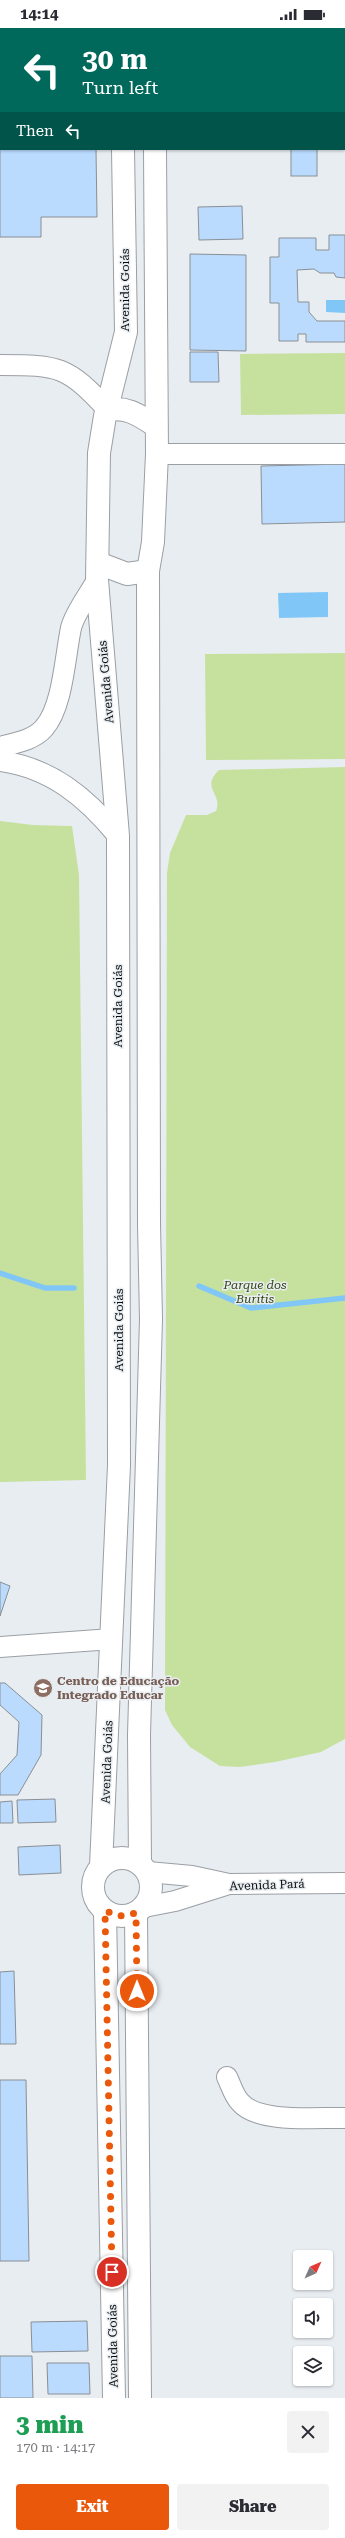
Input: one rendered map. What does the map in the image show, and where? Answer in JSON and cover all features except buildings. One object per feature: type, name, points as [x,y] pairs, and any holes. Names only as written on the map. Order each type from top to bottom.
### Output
[{"type":"main road","name":"Avenida Goiás","points":[[101,1866],[119,1465],[118,836],[98,571],[99,453],[126,332],[123,150]]},
{"type":"main road","points":[[140,2398],[140,1910],[151,1891],[144,1868],[139,1736],[151,1319],[149,1216],[148,570],[153,542],[156,454],[155,150]]},
{"type":"main road","points":[[108,410],[118,408],[127,410],[156,426]]},
{"type":"main road","points":[[98,571],[127,574],[148,570]]},
{"type":"main road","points":[[140,1910],[120,1916],[105,1911],[98,1903],[93,1889],[95,1874],[101,1866],[116,1858],[133,1860],[144,1868]]},
{"type":"main road","name":"Avenida Goiás","points":[[105,1911],[114,2398]]},
{"type":"street","points":[[0,365],[45,365],[61,370],[78,380],[108,410]]},
{"type":"street","points":[[156,454],[345,454]]},
{"type":"street","points":[[0,747],[33,737],[44,728],[52,714],[62,681],[72,627],[98,571]]},
{"type":"street","points":[[0,761],[33,768],[59,781],[82,796],[118,836]]},
{"type":"street","points":[[0,1647],[112,1640]]},
{"type":"street","name":"Avenida Pará","points":[[144,1868],[229,1884],[345,1883]]},
{"type":"street","name":"Avenida Pará","points":[[140,1910],[176,1901],[229,1884]]},
{"type":"street","points":[[227,2077],[240,2103],[268,2117],[345,2118]]},
{"type":"green space","points":[[345,353],[345,414],[241,415],[240,354]]},
{"type":"green space","points":[[345,653],[345,759],[206,760],[205,654]]},
{"type":"green space","name":"Parque dos Buritis","points":[[345,767],[345,1739],[321,1752],[275,1762],[240,1767],[220,1766],[190,1747],[172,1725],[165,1710],[167,873],[170,853],[186,815],[207,815],[216,811],[217,800],[212,787],[212,782],[214,776],[219,770]]},
{"type":"green space","points":[[0,821],[33,825],[72,826],[79,875],[86,1480],[0,1482]]},
{"type":"water","points":[[326,300],[345,300],[345,313],[326,312]]},
{"type":"water","points":[[328,592],[328,617],[279,618],[278,593]]},
{"type":"waterway","points":[[0,1273],[45,1288],[74,1288]]},
{"type":"waterway","points":[[199,1286],[251,1308],[345,1298]]},
{"type":"place","name":"Centro de Educação Integrado Educar","points":[[43,1688]]},
{"type":"route","points":[[112,2272],[105,1911],[112,1915],[120,1916],[128,1916],[136,1913],[137,1991]]}]
